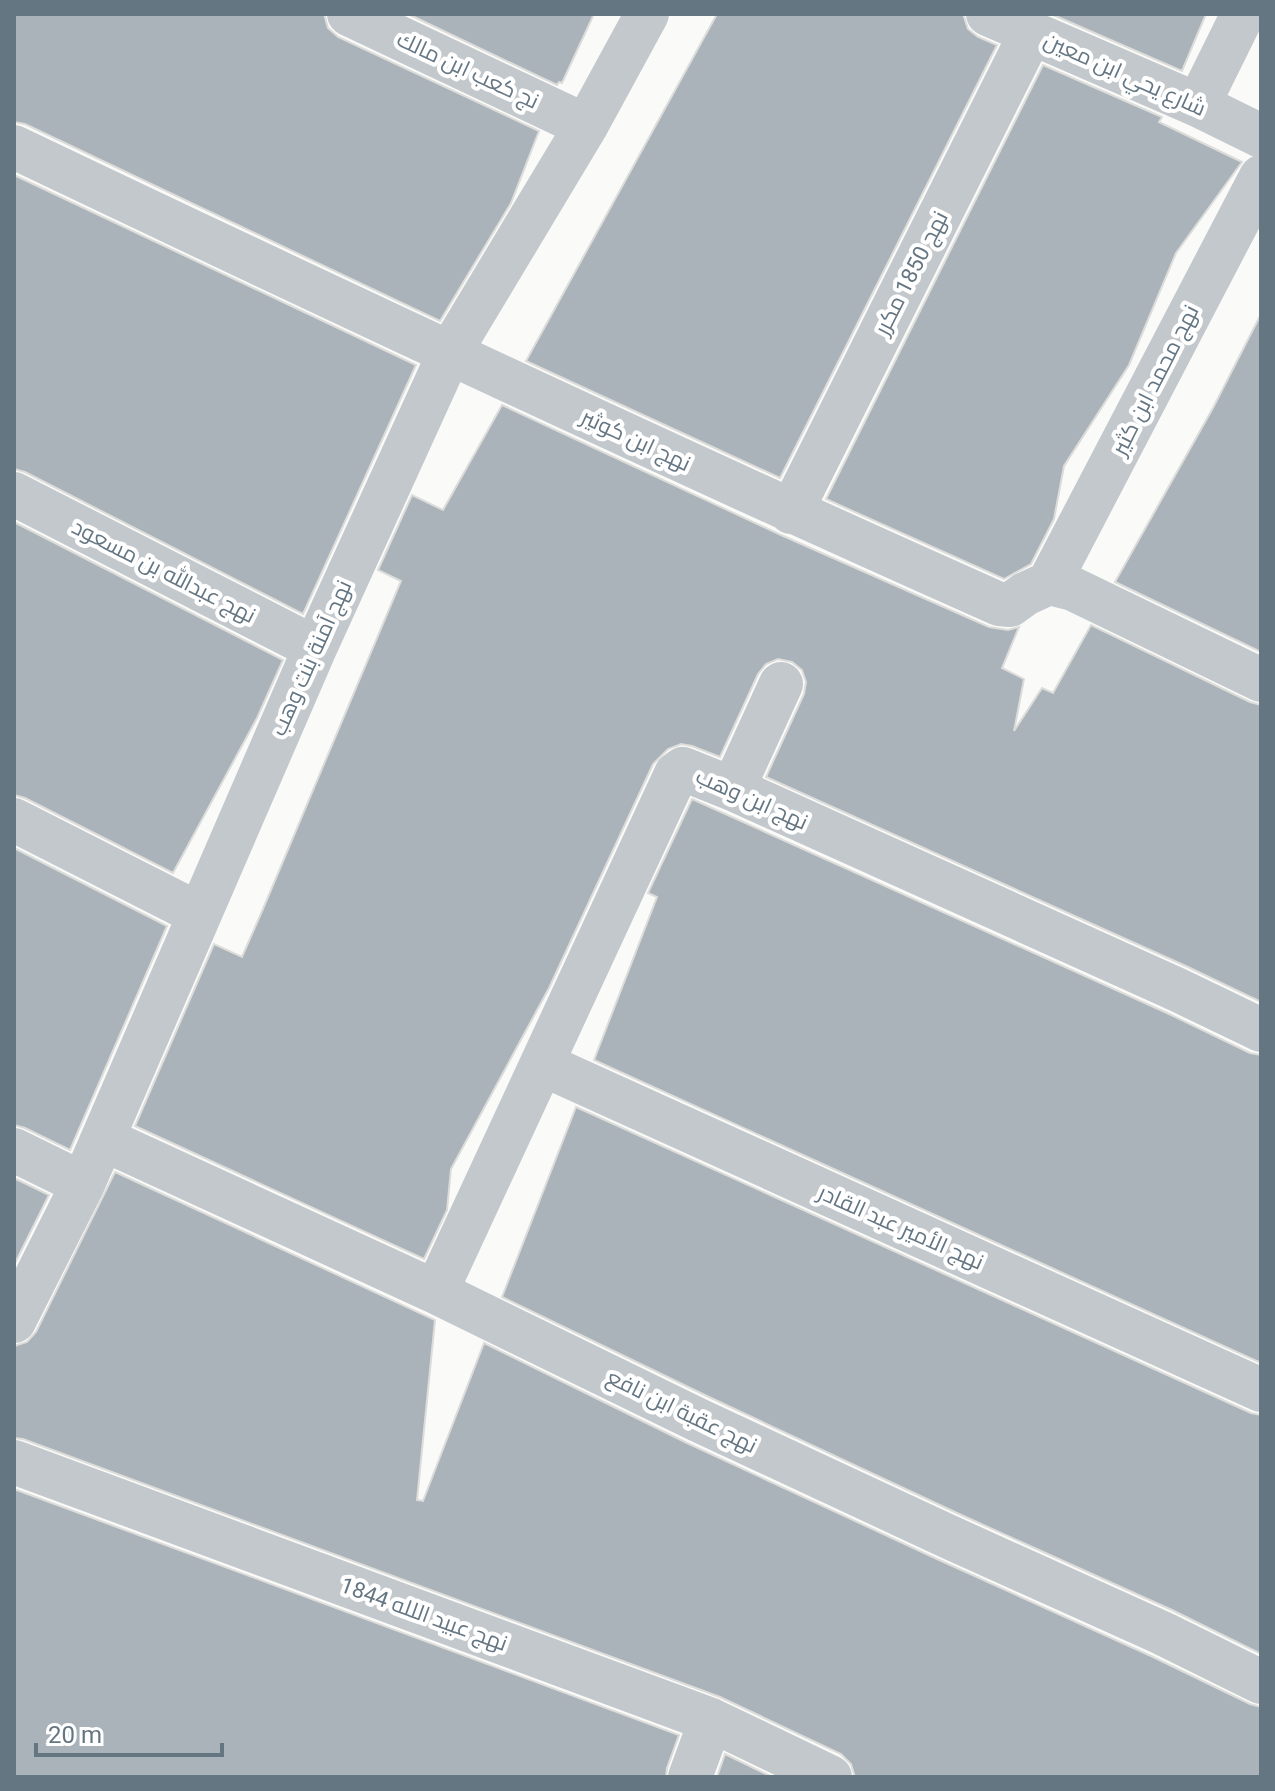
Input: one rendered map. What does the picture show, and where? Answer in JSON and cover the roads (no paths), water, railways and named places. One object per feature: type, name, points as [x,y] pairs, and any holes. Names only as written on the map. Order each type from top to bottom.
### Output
[{"type":"street","name":"نج كعب ابن مالك","points":[[349,14],[586,126]]},
{"type":"street","name":"نهج آمنة بنت وهب","points":[[14,1321],[83,1184],[315,648],[449,354],[586,126],[647,14]]},
{"type":"street","name":"شارع يحي ابن معين","points":[[988,14],[1198,105],[1261,136]]},
{"type":"street","points":[[1198,105],[1243,14]]},
{"type":"street","name":"نهج 1850 مكرر","points":[[791,512],[1031,33]]},
{"type":"street","name":"نهج ابن كوثير","points":[[14,147],[449,354],[999,604],[1010,605],[1049,583]]},
{"type":"street","name":"نهج محمد ابن كثير","points":[[1049,583],[1261,177]]},
{"type":"street","name":"نهج عبدالله بن مسعود","points":[[14,494],[315,648]]},
{"type":"street","points":[[1049,583],[1073,589],[1261,680]]},
{"type":"street","points":[[733,789],[781,684]]},
{"type":"street","name":"نهج ابن وهب","points":[[436,1292],[676,774],[683,769],[1164,983],[1261,1030]]},
{"type":"street","points":[[14,820],[199,914]]},
{"type":"street","name":"نهج الأمير عبد القادر","points":[[542,1064],[1261,1390]]},
{"type":"street","name":"نهج عقبة ابن نافع","points":[[103,1139],[436,1292],[698,1420],[1162,1633],[1261,1682]]},
{"type":"street","points":[[14,1150],[83,1184]]},
{"type":"street","name":"نهج عبيد اللله 1844","points":[[14,1462],[711,1720],[830,1777]]},
{"type":"street","points":[[690,1777],[711,1720]]}]
